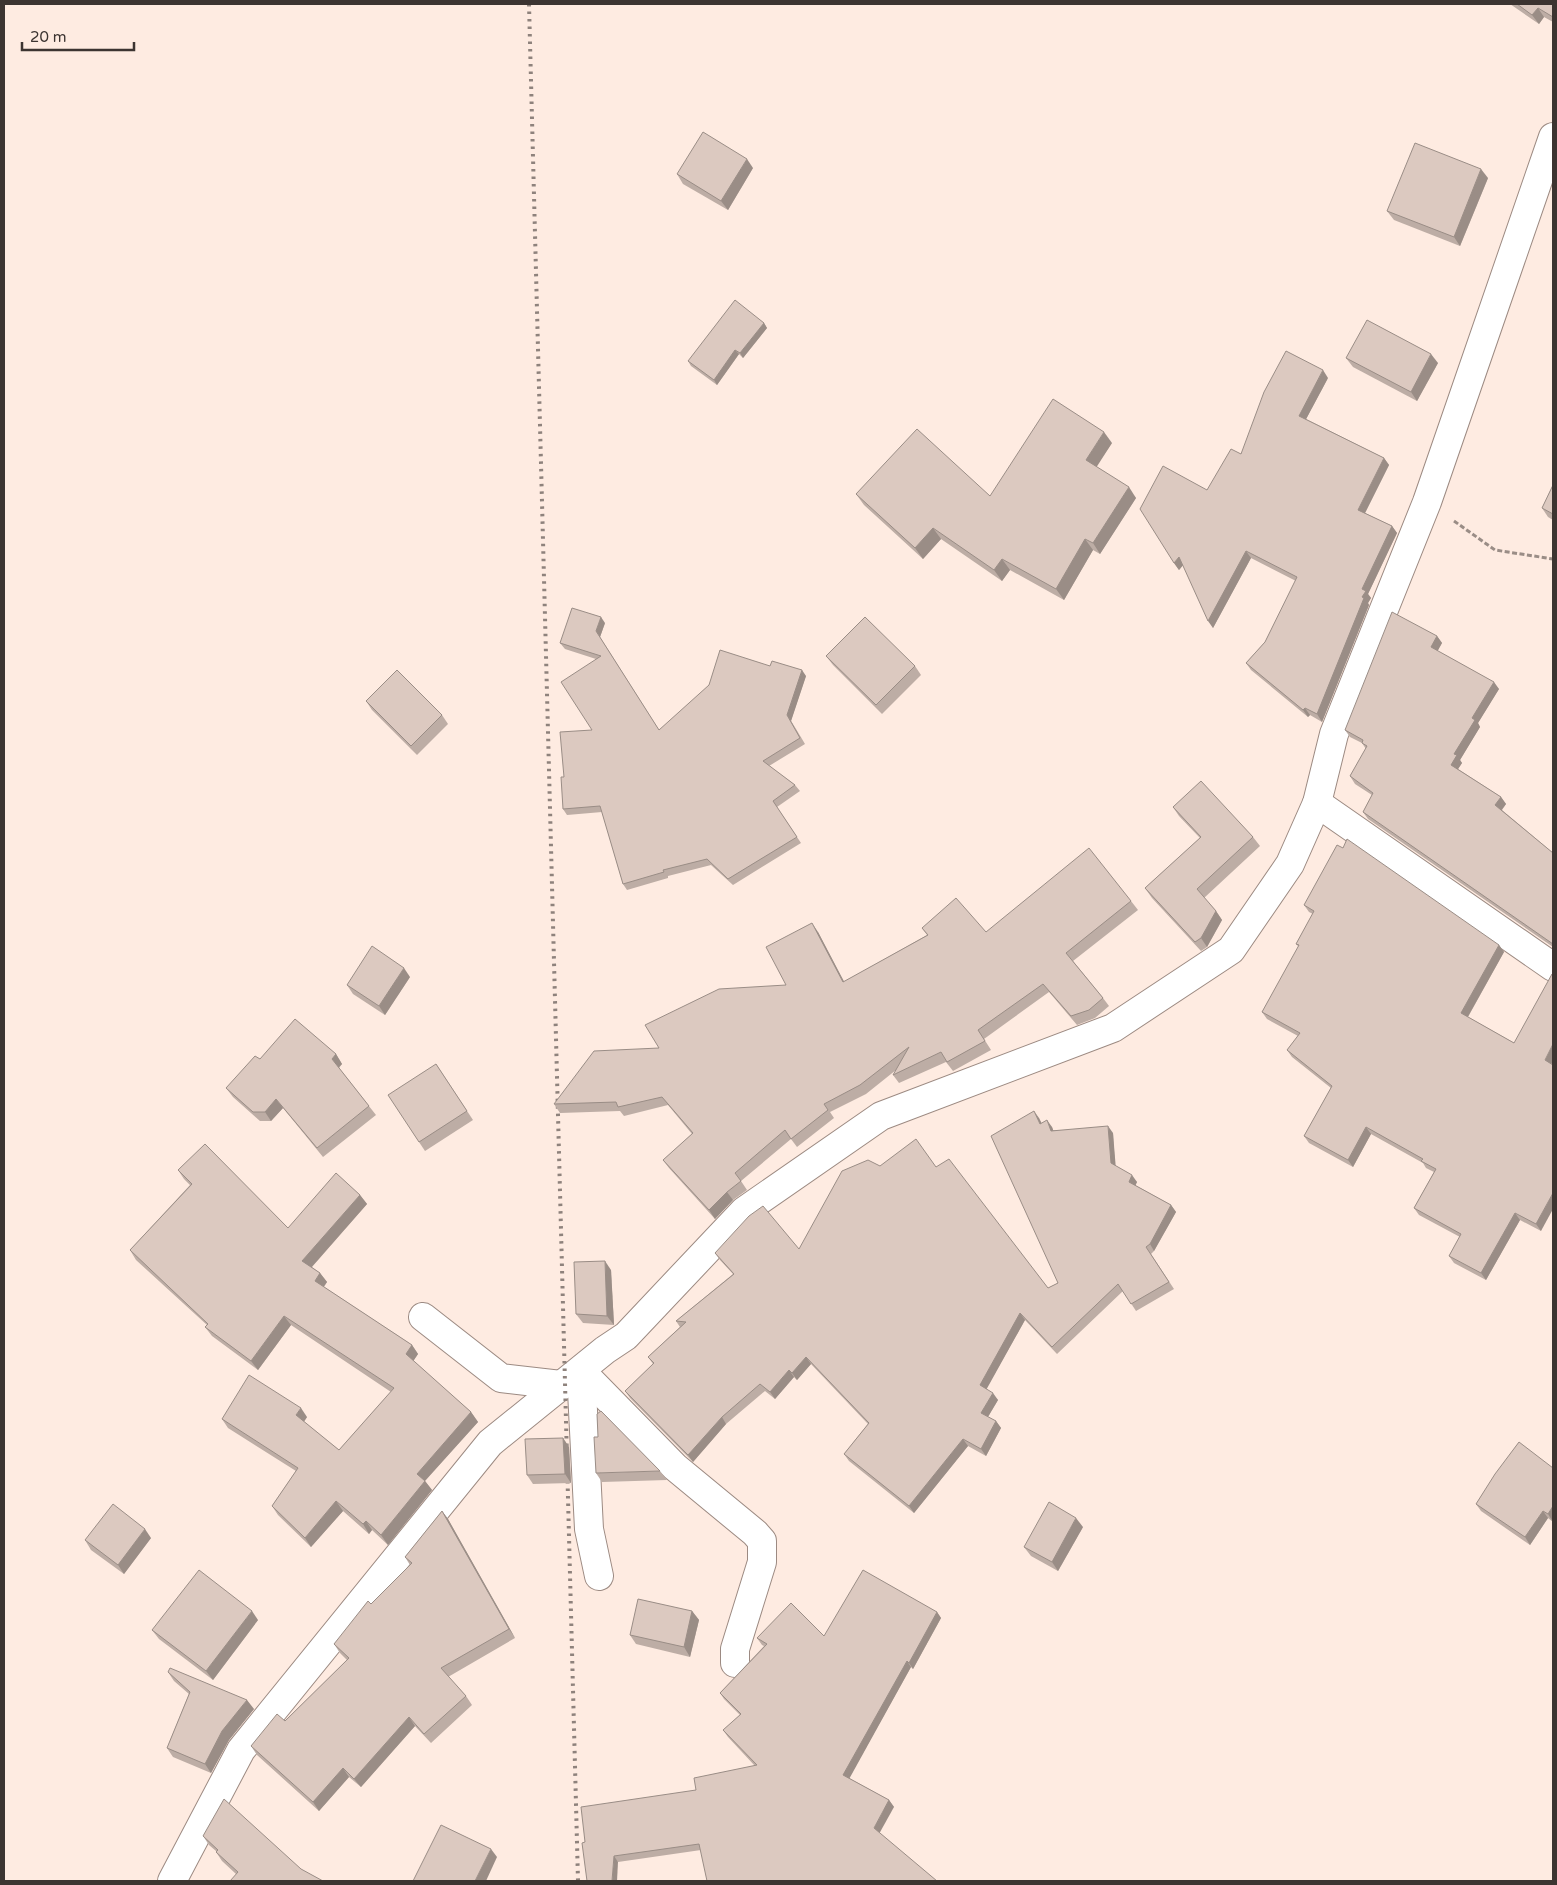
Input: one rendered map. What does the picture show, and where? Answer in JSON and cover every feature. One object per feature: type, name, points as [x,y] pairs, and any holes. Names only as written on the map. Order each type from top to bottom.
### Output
[{"type":"street","points":[[172,1881],[241,1750],[490,1443],[604,1350],[626,1336],[744,1211],[881,1116],[1113,1028],[1231,950],[1290,864],[1317,803],[1334,734],[1427,502],[1553,137]]},
{"type":"street","points":[[1317,803],[1553,967]]},
{"type":"street","points":[[423,1317],[501,1378],[571,1378],[675,1467],[755,1532],[762,1541],[762,1562],[735,1649],[735,1663]]},
{"type":"street","points":[[571,1378],[590,1529],[599,1576]]},
{"type":"path","points":[[1427,502],[1495,550],[1553,559]]},
{"type":"building","points":[[1517,4],[1553,4],[1553,17],[1538,8],[1532,15]]},
{"type":"building","points":[[703,132],[747,159],[721,201],[677,174]]},
{"type":"building","points":[[1415,143],[1481,169],[1454,237],[1387,211]]},
{"type":"building","points":[[735,300],[764,323],[740,353],[735,350],[714,380],[688,361]]},
{"type":"building","points":[[1367,320],[1431,354],[1411,392],[1346,358]]},
{"type":"building","points":[[1286,351],[1323,370],[1299,416],[1384,458],[1358,510],[1392,526],[1362,589],[1366,591],[1362,597],[1364,598],[1317,714],[1305,708],[1303,710],[1246,663],[1265,642],[1297,577],[1246,551],[1208,621],[1179,557],[1174,563],[1140,509],[1163,466],[1207,490],[1231,449],[1241,454],[1264,392]]},
{"type":"building","points":[[1053,399],[1104,432],[1086,460],[1129,487],[1093,543],[1085,539],[1056,589],[1002,559],[994,570],[933,528],[915,548],[856,494],[917,429],[990,496]]},
{"type":"building","points":[[1553,485],[1553,514],[1542,508]]},
{"type":"building","points":[[572,608],[601,617],[596,631],[659,730],[709,685],[720,650],[770,666],[772,661],[802,670],[787,715],[800,738],[763,761],[795,785],[773,801],[797,837],[728,879],[707,859],[663,870],[664,872],[623,884],[600,806],[563,809],[561,777],[564,777],[560,732],[592,730],[561,682],[601,656],[560,643]]},
{"type":"building","points":[[1392,612],[1437,636],[1431,647],[1494,682],[1472,718],[1475,720],[1454,754],[1457,755],[1451,765],[1501,797],[1495,805],[1553,853],[1553,944],[1363,812],[1373,793],[1350,776],[1367,746],[1362,743],[1363,740],[1345,730]]},
{"type":"building","points":[[865,617],[915,666],[876,705],[826,656]]},
{"type":"building","points":[[397,670],[442,715],[411,746],[366,701]]},
{"type":"building","points":[[1201,781],[1253,837],[1197,889],[1216,911],[1201,938],[1195,942],[1145,888],[1201,837],[1173,807]]},
{"type":"building","points":[[1347,839],[1499,945],[1461,1013],[1514,1043],[1553,974],[1553,1044],[1545,1060],[1553,1065],[1553,1193],[1536,1224],[1515,1213],[1481,1273],[1449,1256],[1461,1234],[1414,1208],[1436,1169],[1421,1161],[1423,1159],[1366,1127],[1348,1160],[1304,1136],[1332,1086],[1287,1050],[1300,1033],[1262,1012],[1299,945],[1296,944],[1314,911],[1304,905],[1337,845],[1343,848]]},
{"type":"building","points":[[1089,848],[1131,901],[1066,953],[1103,998],[1089,1010],[1071,1016],[1043,984],[978,1030],[985,1041],[947,1062],[941,1052],[893,1075],[909,1047],[860,1085],[824,1104],[828,1110],[791,1139],[785,1130],[735,1173],[741,1181],[709,1210],[663,1160],[693,1133],[662,1097],[618,1107],[616,1102],[554,1104],[594,1051],[659,1048],[645,1025],[719,989],[786,985],[766,947],[812,923],[843,982],[928,935],[922,928],[956,898],[986,932]]},
{"type":"building","points":[[372,946],[404,968],[379,1006],[347,985]]},
{"type":"building","points":[[295,1019],[336,1054],[332,1059],[369,1106],[317,1148],[276,1099],[265,1112],[253,1112],[226,1088],[255,1056],[260,1059]]},
{"type":"building","points":[[436,1064],[467,1111],[419,1142],[388,1095]]},
{"type":"building","points":[[1034,1111],[1040,1124],[1047,1120],[1051,1131],[1108,1126],[1111,1163],[1132,1175],[1129,1182],[1171,1205],[1150,1244],[1146,1247],[1169,1282],[1131,1304],[1118,1284],[1052,1347],[1020,1313],[980,1385],[993,1393],[981,1413],[996,1421],[981,1449],[963,1439],[909,1506],[844,1454],[869,1423],[806,1357],[792,1373],[789,1370],[770,1392],[760,1384],[722,1417],[688,1455],[625,1391],[654,1363],[648,1357],[686,1322],[676,1321],[734,1274],[715,1253],[749,1216],[763,1206],[799,1249],[842,1171],[868,1160],[880,1166],[916,1139],[936,1167],[949,1159],[1048,1288],[1058,1283],[991,1136]]},
{"type":"building","points":[[205,1144],[288,1228],[336,1173],[360,1195],[302,1261],[320,1273],[315,1281],[412,1345],[406,1354],[471,1412],[417,1474],[425,1481],[381,1535],[366,1521],[363,1524],[336,1501],[305,1538],[272,1506],[298,1468],[222,1419],[249,1375],[301,1408],[296,1415],[339,1450],[394,1388],[284,1316],[251,1361],[205,1327],[208,1324],[130,1250],[192,1184],[178,1170]]},
{"type":"building","points":[[605,1261],[607,1316],[576,1314],[574,1262]]},
{"type":"building","points":[[601,1411],[660,1471],[596,1473],[594,1437],[598,1437],[597,1414]]},
{"type":"building","points":[[563,1438],[565,1474],[527,1475],[525,1439]]},
{"type":"building","points":[[1519,1442],[1553,1468],[1553,1506],[1548,1514],[1543,1511],[1525,1537],[1476,1504]]},
{"type":"building","points":[[1049,1502],[1076,1518],[1052,1562],[1024,1547]]},
{"type":"building","points":[[113,1504],[145,1529],[118,1565],[85,1540]]},
{"type":"building","points":[[442,1511],[509,1629],[441,1668],[466,1696],[424,1734],[409,1717],[354,1779],[343,1768],[313,1802],[251,1746],[277,1714],[285,1721],[349,1658],[334,1644],[368,1601],[371,1604],[412,1563],[405,1557]]},
{"type":"building","points":[[199,1570],[252,1611],[206,1671],[152,1630]]},
{"type":"building","points":[[863,1570],[937,1612],[909,1663],[907,1661],[843,1775],[889,1800],[874,1828],[937,1881],[707,1881],[699,1844],[614,1856],[612,1881],[587,1881],[582,1843],[585,1842],[581,1807],[696,1790],[694,1778],[757,1765],[723,1730],[741,1714],[720,1693],[767,1644],[757,1638],[791,1603],[824,1636]]},
{"type":"building","points":[[638,1599],[692,1611],[684,1647],[630,1635]]},
{"type":"building","points":[[170,1668],[247,1700],[222,1731],[205,1764],[167,1748],[190,1692],[168,1672]]},
{"type":"building","points":[[224,1799],[301,1869],[323,1881],[230,1881],[238,1872],[216,1852],[218,1850],[203,1836]]},
{"type":"building","points":[[441,1825],[491,1849],[475,1881],[413,1881]]},
{"type":"railway","points":[[529,4],[578,1881]]}]
